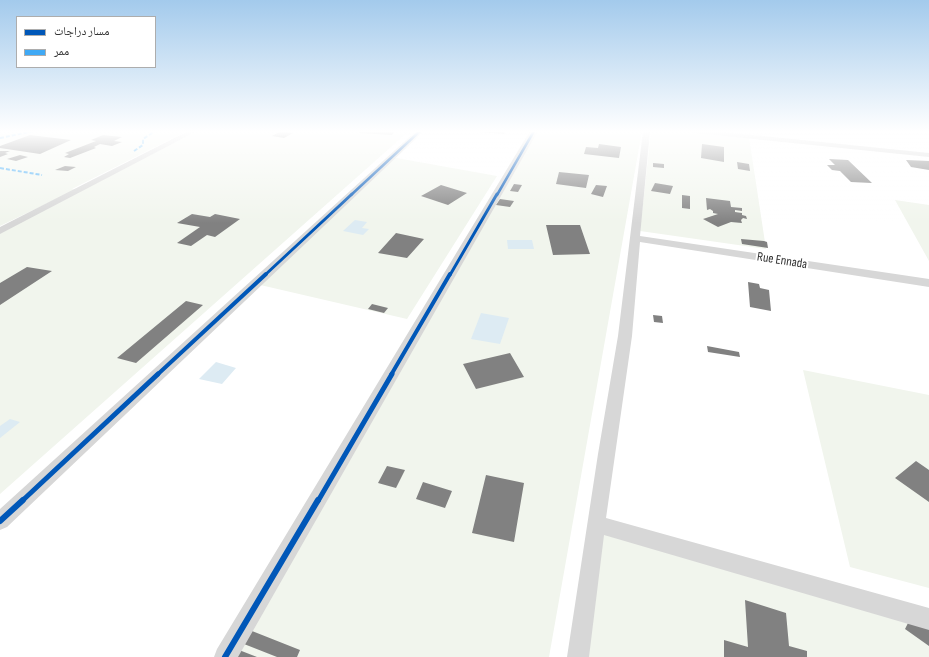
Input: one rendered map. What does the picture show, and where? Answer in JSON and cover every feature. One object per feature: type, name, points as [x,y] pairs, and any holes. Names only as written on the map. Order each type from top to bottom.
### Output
[{"type":"street","points":[[0,231],[134,162]]},
{"type":"street","points":[[0,521],[387,162]]},
{"type":"street","points":[[225,657],[516,162]]},
{"type":"street","points":[[578,657],[596,524],[625,336],[643,162]]},
{"type":"street","name":"Rue Ennada","points":[[634,238],[929,283]]},
{"type":"street","points":[[596,524],[929,619]]},
{"type":"shaded area","points":[[0,162],[126,162],[72,189],[75,190],[0,226]]},
{"type":"shaded area","points":[[137,162],[374,162],[0,494],[0,232]]},
{"type":"shaded area","points":[[386,162],[417,162],[497,176],[407,319],[256,284]]},
{"type":"shaded area","points":[[517,162],[637,162],[549,657],[229,657]]},
{"type":"shaded area","points":[[648,162],[753,162],[766,249],[640,231]]},
{"type":"shaded area","points":[[895,200],[929,205],[929,261]]},
{"type":"shaded area","points":[[355,220],[367,222],[362,228],[369,229],[363,235],[343,231]]},
{"type":"shaded area","points":[[507,240],[532,240],[534,249],[508,249]]},
{"type":"shaded area","points":[[481,313],[509,318],[500,344],[471,339]]},
{"type":"shaded area","points":[[216,362],[236,368],[222,384],[199,379]]},
{"type":"shaded area","points":[[803,370],[929,395],[929,588],[850,567]]},
{"type":"shaded area","points":[[10,419],[20,422],[0,438],[0,426]]},
{"type":"shaded area","points":[[604,530],[929,621],[929,657],[587,657]]},
{"type":"building","points":[[737,162],[749,164],[750,171],[738,169]]},
{"type":"building","points":[[832,162],[850,162],[872,183],[851,182],[840,171],[832,170],[827,165],[835,165]]},
{"type":"building","points":[[907,162],[929,162],[929,170],[911,167]]},
{"type":"building","points":[[653,163],[664,164],[664,168],[653,167]]},
{"type":"building","points":[[65,166],[76,167],[68,171],[55,170]]},
{"type":"building","points":[[559,172],[589,175],[586,188],[556,184]]},
{"type":"building","points":[[655,183],[673,186],[670,194],[651,191]]},
{"type":"building","points":[[514,184],[522,185],[518,192],[510,191]]},
{"type":"building","points":[[441,185],[467,193],[448,205],[421,196]]},
{"type":"building","points":[[596,185],[607,186],[603,197],[591,194]]},
{"type":"building","points":[[682,195],[690,196],[690,209],[682,208]]},
{"type":"building","points":[[706,198],[730,201],[731,207],[742,208],[742,211],[735,210],[735,212],[742,213],[742,215],[746,216],[747,219],[743,218],[741,220],[742,223],[731,222],[718,227],[703,219],[718,214],[713,213],[710,209],[707,210]]},
{"type":"building","points":[[500,199],[514,201],[510,207],[496,205]]},
{"type":"building","points":[[192,214],[210,217],[215,214],[240,219],[215,237],[207,235],[191,246],[177,243],[200,227],[177,223]]},
{"type":"building","points":[[546,225],[580,225],[590,254],[553,255]]},
{"type":"building","points":[[396,233],[424,239],[407,258],[378,253]]},
{"type":"building","points":[[741,239],[767,242],[768,248],[742,244]]},
{"type":"building","points":[[27,267],[52,271],[0,305],[0,283]]},
{"type":"building","points":[[748,282],[759,284],[760,288],[769,290],[771,311],[750,307]]},
{"type":"building","points":[[186,301],[203,305],[136,363],[117,358]]},
{"type":"building","points":[[372,304],[388,308],[384,313],[368,309]]},
{"type":"building","points":[[653,315],[662,316],[663,323],[654,322]]},
{"type":"building","points":[[707,346],[739,352],[740,357],[708,352]]},
{"type":"building","points":[[510,353],[524,377],[476,389],[463,364]]},
{"type":"building","points":[[916,461],[929,470],[929,502],[895,478]]},
{"type":"building","points":[[387,466],[405,470],[396,488],[378,483]]},
{"type":"building","points":[[486,475],[524,483],[514,542],[472,533]]},
{"type":"building","points":[[423,482],[452,491],[445,508],[416,499]]},
{"type":"building","points":[[745,600],[786,613],[789,646],[807,651],[807,657],[724,657],[724,640],[748,647]]},
{"type":"building","points":[[911,617],[929,629],[929,646],[905,629]]},
{"type":"building","points":[[252,631],[300,650],[297,657],[277,657],[244,644]]},
{"type":"building","points":[[239,650],[257,657],[236,657]]},
{"type":"marked path","points":[[0,168],[42,175]]},
{"type":"cycle path","points":[[0,521],[387,162]]},
{"type":"cycle path","points":[[225,657],[516,162]]}]
